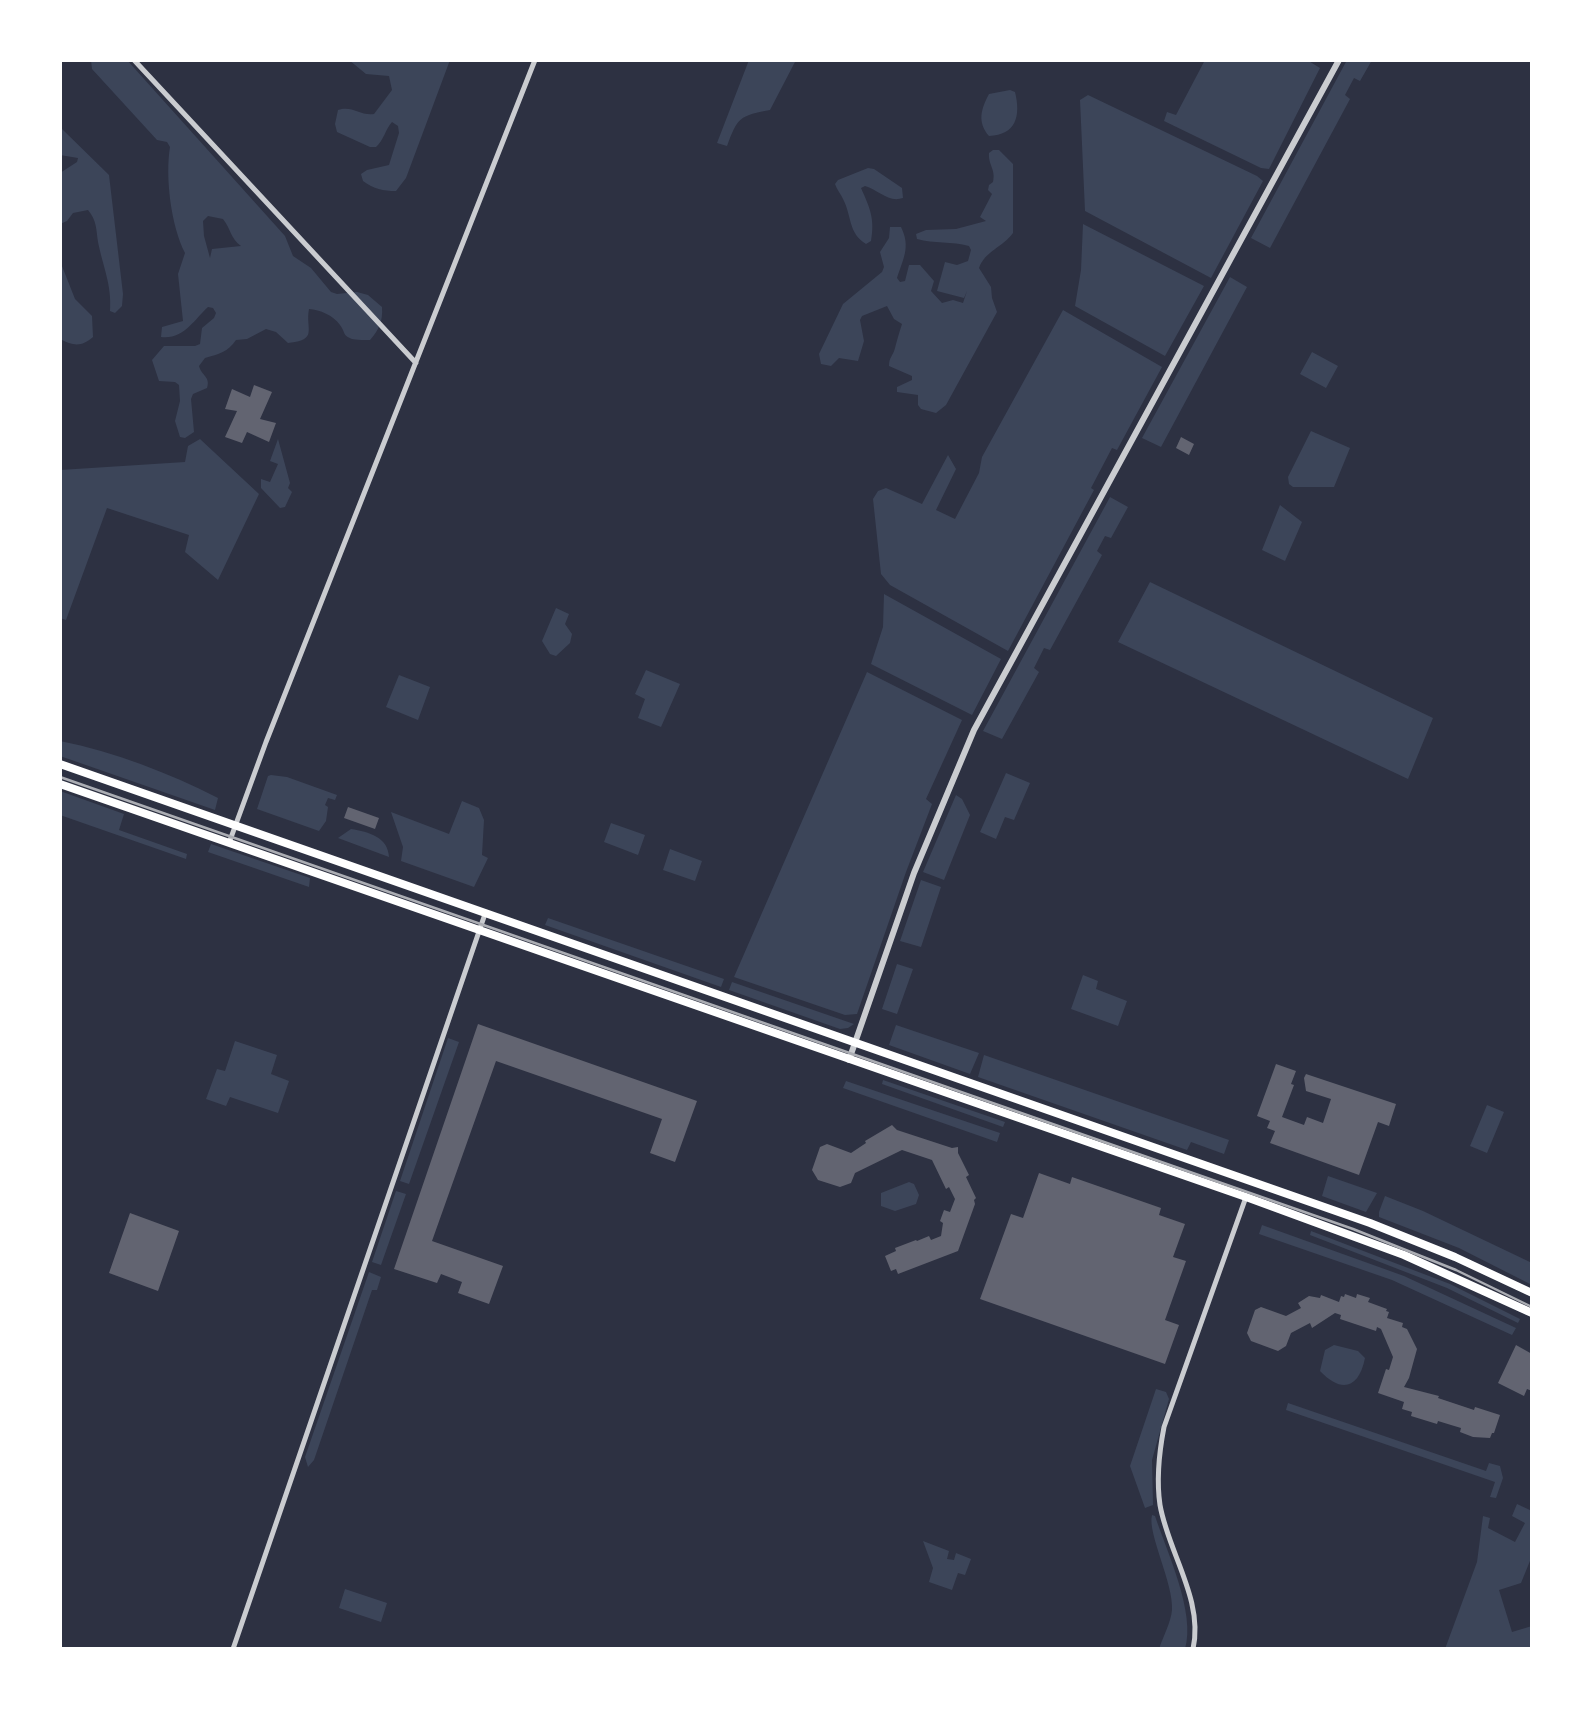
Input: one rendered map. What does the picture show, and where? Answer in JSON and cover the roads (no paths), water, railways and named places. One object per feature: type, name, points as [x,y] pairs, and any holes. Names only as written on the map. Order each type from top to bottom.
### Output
[{"type":"main road","points":[[60,764],[1384,1228],[1532,1293]]},
{"type":"main road","points":[[60,784],[1246,1197],[1404,1255],[1532,1313]]},
{"type":"street","points":[[134,60],[416,363]]},
{"type":"street","points":[[229,843],[535,60]]},
{"type":"street","points":[[850,1060],[914,873],[974,730],[1339,60]]},
{"type":"street","points":[[233,1649],[486,913]]},
{"type":"street","points":[[1193,1649],[1193,1612],[1160,1507],[1158,1457],[1164,1427],[1246,1197]]},
{"type":"tram line","points":[[60,777],[1353,1229],[1456,1270],[1532,1307]]}]
